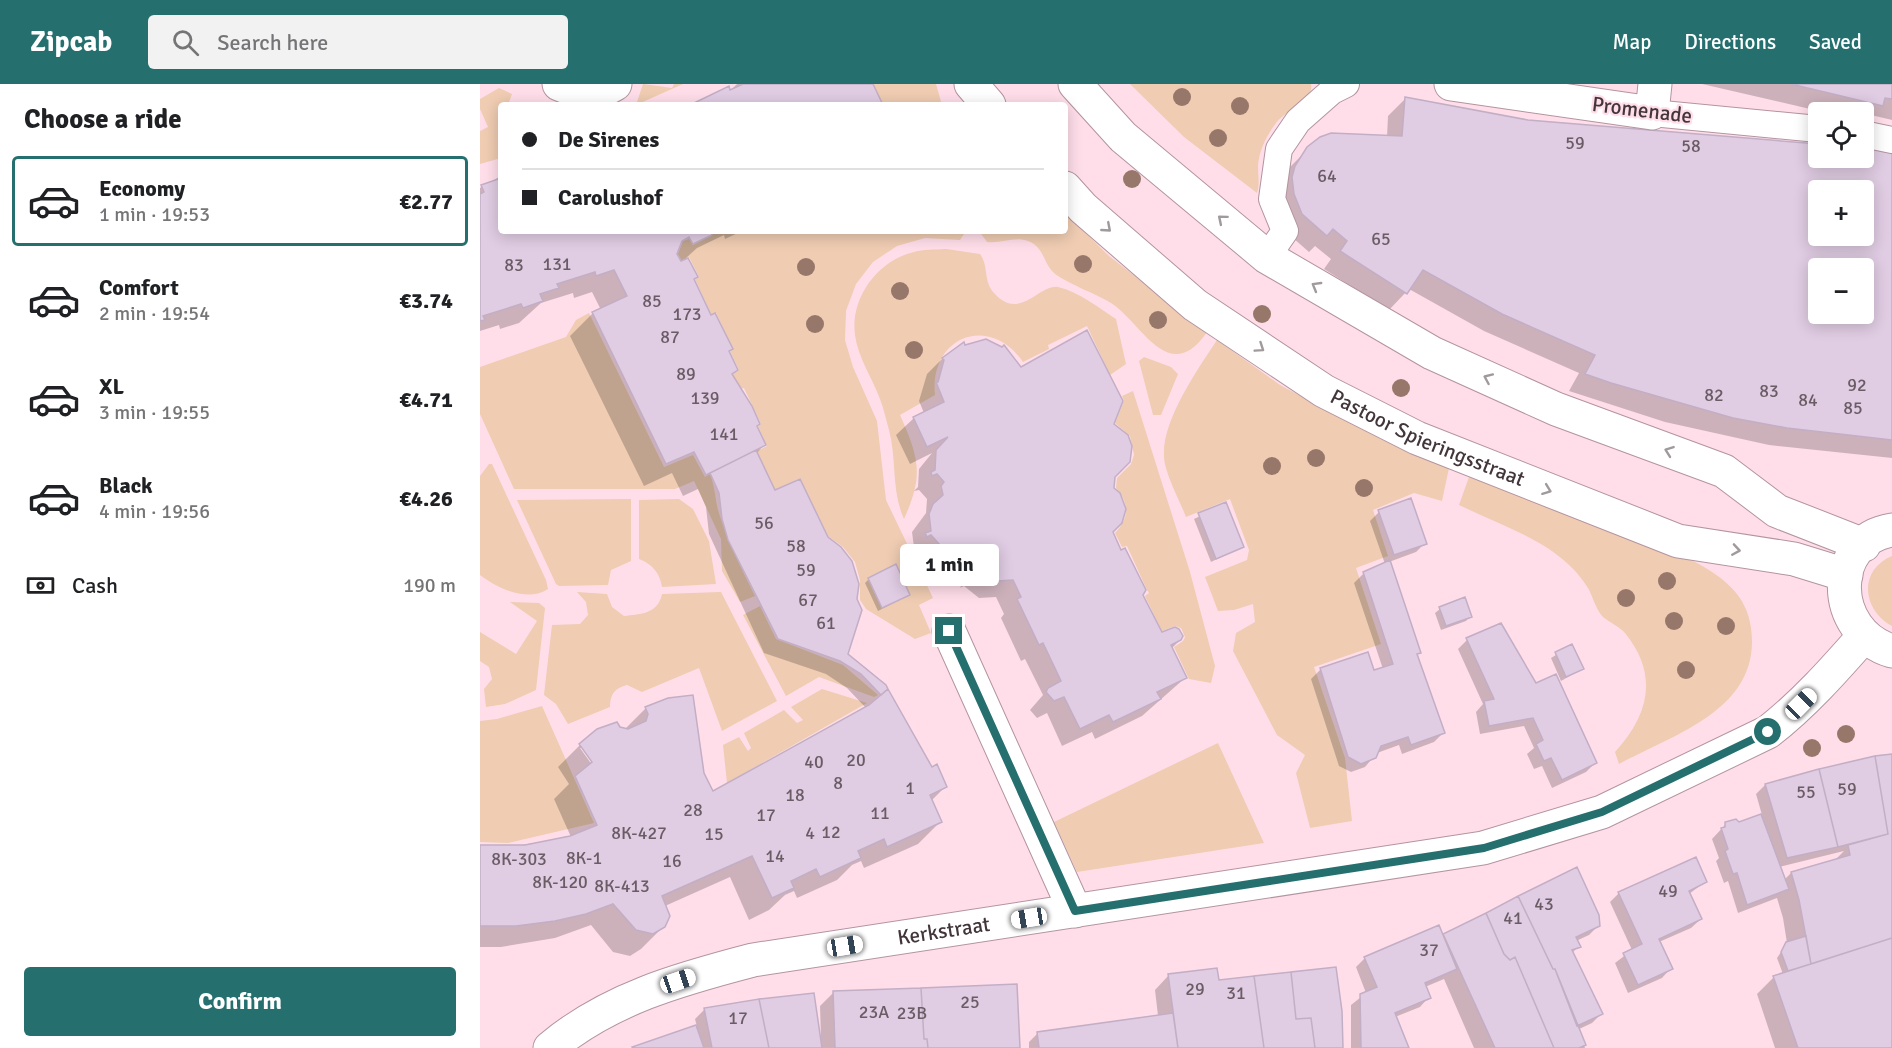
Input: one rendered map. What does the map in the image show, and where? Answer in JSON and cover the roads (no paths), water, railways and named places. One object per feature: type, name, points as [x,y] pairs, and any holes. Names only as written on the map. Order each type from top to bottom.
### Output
[{"type":"street","points":[[559,84],[591,97],[615,84]]},
{"type":"street","points":[[971,84],[986,102]]},
{"type":"street","points":[[1075,84],[1123,137],[1267,257],[1432,353],[1556,409],[1724,471],[1777,511],[1864,545]]},
{"type":"street","points":[[1267,257],[1285,231],[1272,199],[1279,149],[1298,121],[1332,91],[1346,84]]},
{"type":"street","name":"Promenade","points":[[1461,85],[1654,99],[1808,127]]},
{"type":"street","points":[[1874,136],[1892,140]]},
{"type":"street","name":"Pastoor Spieringsstraat","points":[[1068,191],[1083,208],[1195,305],[1324,391],[1417,438],[1678,541],[1794,559],[1846,575]]},
{"type":"street","points":[[1878,644],[1850,618],[1845,601],[1846,575],[1848,566],[1864,545],[1871,539],[1892,530]]},
{"type":"street","points":[[949,631],[1075,911]]},
{"type":"street","name":"Kerkstraat","points":[[550,1048],[596,1015],[640,994],[697,974],[753,960],[1484,848],[1602,812],[1768,732],[1827,679],[1878,644]]}]
